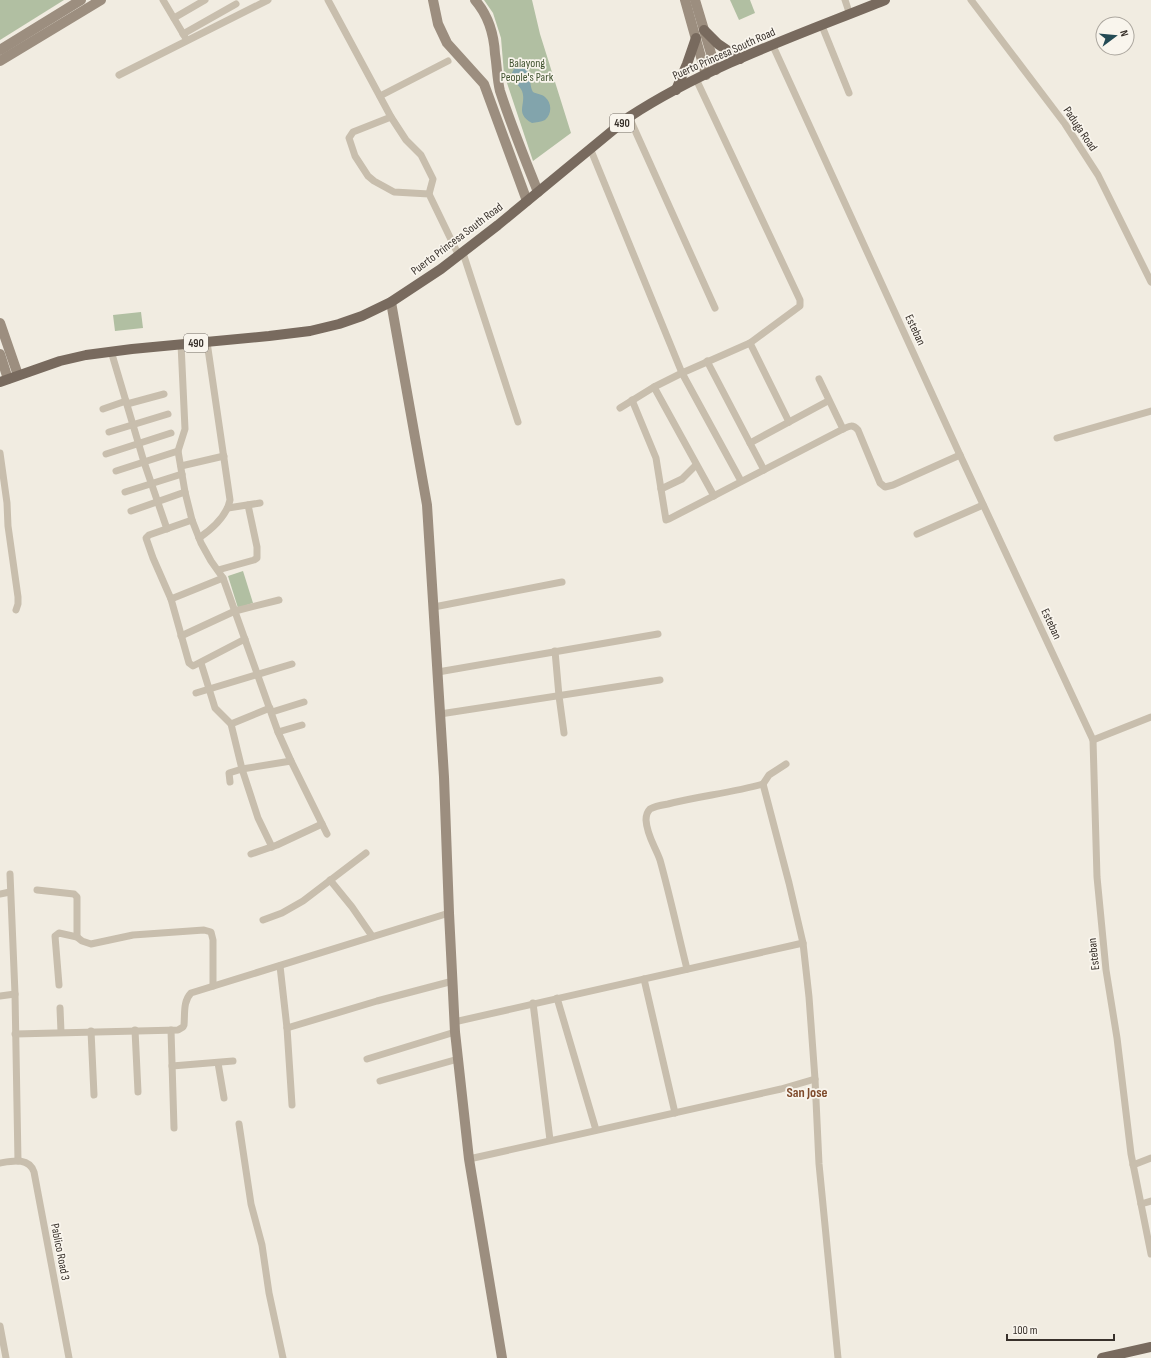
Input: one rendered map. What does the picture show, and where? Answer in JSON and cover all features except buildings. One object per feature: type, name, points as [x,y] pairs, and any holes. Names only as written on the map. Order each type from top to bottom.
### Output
[{"type":"main road","name":"Puerto Princesa South Road","points":[[4,381],[72,357],[111,351],[269,336],[310,330],[350,320],[391,302],[422,283],[527,201],[590,148],[649,104],[711,72],[885,0]]},
{"type":"main road","points":[[704,30],[718,44],[740,60]]},
{"type":"main road","points":[[676,90],[688,64],[696,38]]},
{"type":"main road","points":[[1102,1358],[1151,1347]]},
{"type":"street","points":[[0,50],[81,0]]},
{"type":"street","points":[[0,61],[89,3],[101,0]]},
{"type":"street","points":[[174,18],[205,0]]},
{"type":"street","points":[[119,76],[186,38],[242,14],[268,0]]},
{"type":"street","points":[[328,0],[391,117],[406,140],[421,155],[433,179],[429,194],[461,254],[518,422]]},
{"type":"street","points":[[433,0],[438,24],[448,43],[484,84],[527,201]]},
{"type":"street","points":[[475,0],[489,23],[494,39],[500,90],[538,192]]},
{"type":"street","points":[[685,0],[696,38],[711,72]]},
{"type":"street","points":[[695,0],[704,30],[711,72]]},
{"type":"street","points":[[845,0],[850,14]]},
{"type":"street","name":"Paduga Road","points":[[970,0],[1065,124],[1094,170],[1151,282]]},
{"type":"street","points":[[165,1],[186,38]]},
{"type":"street","points":[[186,38],[235,2],[242,14]]},
{"type":"street","points":[[822,26],[849,93]]},
{"type":"street","name":"Esteban","points":[[773,46],[960,455],[1093,740],[1098,884],[1106,970],[1117,1038],[1133,1165],[1151,1254]]},
{"type":"street","points":[[380,96],[448,61]]},
{"type":"street","points":[[479,77],[489,76],[497,71]]},
{"type":"street","points":[[620,408],[682,372],[750,343],[800,306],[800,300],[696,80]]},
{"type":"street","points":[[391,117],[353,132],[349,138],[355,156],[368,176],[394,192],[429,194]]},
{"type":"street","points":[[629,118],[715,308]]},
{"type":"street","points":[[590,148],[682,372],[741,481]]},
{"type":"street","points":[[391,302],[427,505],[438,672],[455,1027],[469,1159],[502,1358]]},
{"type":"street","points":[[0,323],[18,375]]},
{"type":"street","points":[[199,538],[210,530],[228,508],[230,495],[207,342]]},
{"type":"street","points":[[750,343],[790,422]]},
{"type":"street","points":[[181,344],[186,423],[178,451],[185,492],[192,520],[208,557],[223,578],[278,732],[327,834]]},
{"type":"street","points":[[111,351],[138,443],[167,529]]},
{"type":"street","points":[[0,354],[4,381]]},
{"type":"street","points":[[707,361],[764,470]]},
{"type":"street","points":[[819,379],[828,401],[843,429]]},
{"type":"street","points":[[654,387],[714,496]]},
{"type":"street","points":[[103,409],[164,394]]},
{"type":"street","points":[[632,400],[654,451],[666,520],[843,429],[854,426],[858,430],[880,483],[885,487],[893,485],[960,455]]},
{"type":"street","points":[[750,442],[828,401]]},
{"type":"street","points":[[1057,438],[1151,411]]},
{"type":"street","points":[[109,432],[168,414]]},
{"type":"street","points":[[106,454],[171,433]]},
{"type":"street","points":[[116,471],[178,451]]},
{"type":"street","points":[[0,453],[18,597],[16,610]]},
{"type":"street","points":[[125,492],[181,470],[224,456]]},
{"type":"street","points":[[660,489],[682,479],[696,464]]},
{"type":"street","points":[[131,510],[185,492]]},
{"type":"street","points":[[228,508],[260,503]]},
{"type":"street","points":[[218,570],[257,558],[257,547],[248,505]]},
{"type":"street","points":[[917,534],[984,505]]},
{"type":"street","points":[[192,520],[149,535],[146,538],[171,599],[189,663],[193,666],[201,663],[245,639]]},
{"type":"street","points":[[171,599],[223,578]]},
{"type":"street","points":[[434,607],[562,582]]},
{"type":"street","points":[[181,636],[235,612],[279,600]]},
{"type":"street","points":[[438,672],[658,634]]},
{"type":"street","points":[[555,651],[564,733]]},
{"type":"street","points":[[201,663],[215,708],[231,724],[242,769],[258,818],[272,847]]},
{"type":"street","points":[[196,693],[292,664]]},
{"type":"street","points":[[440,714],[660,680]]},
{"type":"street","points":[[231,724],[271,710],[304,702]]},
{"type":"street","points":[[1093,740],[1151,717]]},
{"type":"street","points":[[278,732],[302,725]]},
{"type":"street","points":[[230,782],[229,773],[242,769],[291,761]]},
{"type":"street","points":[[687,970],[659,858],[649,838],[646,820],[647,814],[649,810],[654,808],[683,800],[741,790],[763,784],[769,775],[786,764]]},
{"type":"street","points":[[763,784],[803,943],[809,997],[819,1164],[838,1358]]},
{"type":"street","points":[[251,854],[272,847],[322,824]]},
{"type":"street","points":[[263,920],[282,913],[303,901],[366,852]]},
{"type":"street","points":[[0,1163],[18,1161],[10,874]]},
{"type":"street","points":[[330,880],[352,907],[372,936]]},
{"type":"street","points":[[37,890],[74,894],[77,897],[77,937]]},
{"type":"street","points":[[0,894],[10,892]]},
{"type":"street","points":[[15,1034],[181,1029],[184,1025],[185,1002],[191,993],[449,913]]},
{"type":"street","points":[[59,985],[55,936],[59,933],[77,937],[82,941],[91,944],[133,935],[209,930],[214,940],[213,986]]},
{"type":"street","points":[[367,1059],[455,1027],[533,1004],[803,943]]},
{"type":"street","points":[[280,966],[287,1028],[292,1106]]},
{"type":"street","points":[[644,979],[675,1113]]},
{"type":"street","points":[[287,1028],[377,1001],[453,981]]},
{"type":"street","points":[[0,996],[14,994]]},
{"type":"street","points":[[557,998],[596,1130]]},
{"type":"street","points":[[533,1004],[550,1140]]},
{"type":"street","points":[[60,1008],[61,1032]]},
{"type":"street","points":[[135,1030],[138,1092]]},
{"type":"street","points":[[171,1030],[174,1128]]},
{"type":"street","points":[[91,1031],[94,1095]]},
{"type":"street","points":[[380,1081],[458,1059]]},
{"type":"street","points":[[172,1066],[233,1061]]},
{"type":"street","points":[[218,1063],[224,1098]]},
{"type":"street","points":[[469,1159],[815,1080]]},
{"type":"street","points":[[239,1124],[251,1204],[262,1245],[269,1293],[283,1358]]},
{"type":"street","points":[[1133,1165],[1151,1158]]},
{"type":"street","name":"Pablico Road 3","points":[[18,1161],[29,1164],[34,1172],[69,1358]]},
{"type":"street","points":[[1141,1204],[1151,1201]]},
{"type":"street","points":[[0,1326],[6,1358]]},
{"type":"green space","points":[[0,0],[64,0],[0,40]]},
{"type":"green space","name":"Balayong People's Park","points":[[484,0],[532,0],[540,34],[571,133],[533,161],[504,74],[501,38],[493,13]]},
{"type":"green space","points":[[730,0],[750,0],[755,13],[739,20]]},
{"type":"green space","points":[[141,312],[143,328],[115,331],[113,315]]},
{"type":"green space","points":[[243,571],[253,603],[238,608],[228,576]]},
{"type":"water","points":[[521,66],[529,73],[533,92],[544,96],[549,102],[550,112],[547,118],[543,121],[532,123],[524,116],[522,112],[522,91],[511,75],[515,67]]},
{"type":"district","name":"San Jose","points":[[807,1092]]}]
